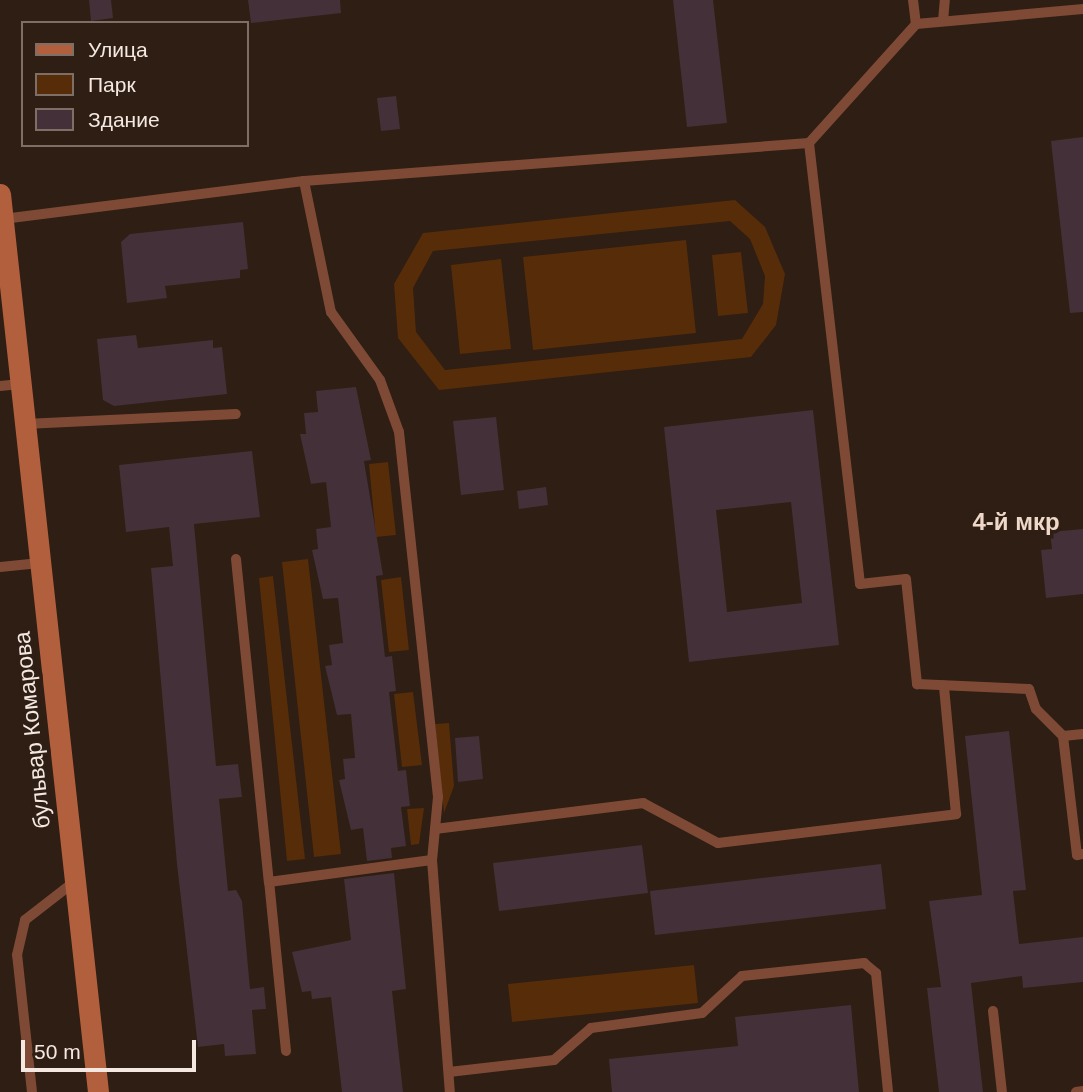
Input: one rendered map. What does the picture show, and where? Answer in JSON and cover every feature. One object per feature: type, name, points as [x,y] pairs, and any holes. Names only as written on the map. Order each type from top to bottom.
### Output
[{"type":"street","name":"бульвар Комарова","points":[[1,210],[10,385],[25,424],[98,1092]]},
{"type":"lane","points":[[913,0],[916,24]]},
{"type":"lane","points":[[943,21],[945,0]]},
{"type":"lane","points":[[1,210],[304,181],[809,143],[916,24],[1083,9]]},
{"type":"lane","points":[[809,143],[860,584],[906,579],[917,684],[1029,689],[1036,709],[1063,736],[1077,855],[1083,854]]},
{"type":"lane","points":[[304,181],[331,312],[380,380],[399,432],[438,797],[432,860],[450,1092]]},
{"type":"lane","points":[[25,424],[236,414]]},
{"type":"lane","points":[[236,559],[286,1051]]},
{"type":"lane","points":[[0,567],[40,563]]},
{"type":"lane","points":[[435,829],[643,803],[719,843],[956,814],[944,687]]},
{"type":"lane","points":[[1063,736],[1083,734]]},
{"type":"lane","points":[[269,882],[432,860]]},
{"type":"lane","points":[[32,1092],[17,955],[25,920],[75,882]]},
{"type":"lane","points":[[449,1072],[554,1060],[591,1028],[702,1013],[742,976],[864,963],[876,973],[888,1092]]},
{"type":"lane","points":[[993,1011],[1002,1092]]},
{"type":"lane","points":[[1076,1092],[1083,1091]]},
{"type":"green space","points":[[735,200],[765,227],[785,274],[776,325],[751,357],[439,390],[398,338],[394,284],[423,233]],"holes":[[[730,221],[750,239],[765,276],[763,304],[742,339],[445,370],[416,332],[413,288],[433,251]]]},
{"type":"green space","points":[[686,240],[696,333],[533,350],[523,257]]},
{"type":"green space","points":[[741,252],[748,313],[718,316],[712,255]]},
{"type":"green space","points":[[501,259],[511,349],[460,354],[451,265]]},
{"type":"green space","points":[[388,462],[396,535],[376,537],[369,464]]},
{"type":"green space","points":[[308,559],[341,854],[314,857],[282,562]]},
{"type":"green space","points":[[273,576],[305,859],[287,861],[259,578]]},
{"type":"green space","points":[[401,577],[409,650],[389,652],[381,580]]},
{"type":"green space","points":[[413,692],[422,765],[402,767],[394,694]]},
{"type":"green space","points":[[449,723],[454,786],[444,813],[435,724]]},
{"type":"green space","points":[[424,808],[419,844],[411,845],[407,809]]},
{"type":"green space","points":[[694,965],[698,1003],[512,1022],[508,984]]},
{"type":"building","points":[[89,0],[111,0],[113,18],[91,21]]},
{"type":"building","points":[[248,0],[340,0],[341,13],[251,23]]},
{"type":"building","points":[[673,0],[713,0],[727,123],[687,127]]},
{"type":"building","points":[[396,96],[400,129],[381,131],[377,98]]},
{"type":"building","points":[[1083,137],[1083,312],[1070,313],[1051,141]]},
{"type":"building","points":[[243,222],[248,269],[240,270],[240,278],[165,286],[167,298],[127,303],[121,242],[130,234]]},
{"type":"building","points":[[136,335],[138,348],[213,340],[213,348],[222,347],[227,394],[114,406],[103,400],[97,339]]},
{"type":"building","points":[[356,387],[371,460],[364,461],[383,575],[376,576],[385,657],[392,656],[396,691],[389,692],[398,771],[406,770],[410,806],[401,807],[406,846],[391,848],[392,858],[367,861],[363,828],[351,830],[339,780],[345,779],[343,759],[355,758],[351,714],[337,715],[325,666],[332,665],[329,645],[343,643],[338,598],[323,599],[312,550],[318,549],[316,529],[331,527],[326,482],[311,484],[300,434],[306,434],[304,413],[318,412],[316,391]]},
{"type":"building","points":[[813,410],[839,645],[689,662],[664,427]],"holes":[[[791,502],[802,603],[727,612],[716,510]]]},
{"type":"building","points":[[496,417],[504,490],[461,495],[453,421]]},
{"type":"building","points":[[252,451],[260,517],[194,524],[216,766],[238,764],[242,797],[219,799],[228,891],[236,890],[242,901],[250,989],[264,987],[266,1009],[252,1010],[256,1054],[225,1056],[224,1044],[198,1047],[177,864],[151,568],[173,566],[169,527],[126,532],[119,465]]},
{"type":"building","points":[[546,487],[548,505],[519,509],[517,491]]},
{"type":"building","points":[[1083,529],[1083,594],[1046,598],[1041,550],[1052,549],[1050,532]]},
{"type":"building","points":[[1009,731],[1026,890],[1013,891],[1019,944],[1083,937],[1083,982],[1023,988],[1022,976],[971,983],[983,1092],[939,1092],[927,988],[941,987],[929,901],[982,895],[965,736]]},
{"type":"building","points":[[479,736],[483,779],[458,782],[455,738]]},
{"type":"building","points":[[642,845],[648,893],[499,911],[493,863]]},
{"type":"building","points":[[881,864],[886,909],[655,935],[650,891]]},
{"type":"building","points":[[394,873],[406,989],[392,991],[403,1092],[342,1092],[331,997],[312,999],[311,991],[302,992],[292,952],[351,940],[344,879]]},
{"type":"building","points":[[851,1005],[859,1092],[612,1092],[609,1059],[738,1046],[735,1017]]},
{"type":"district","name":"4-й мкр","points":[[1016,522]]}]
